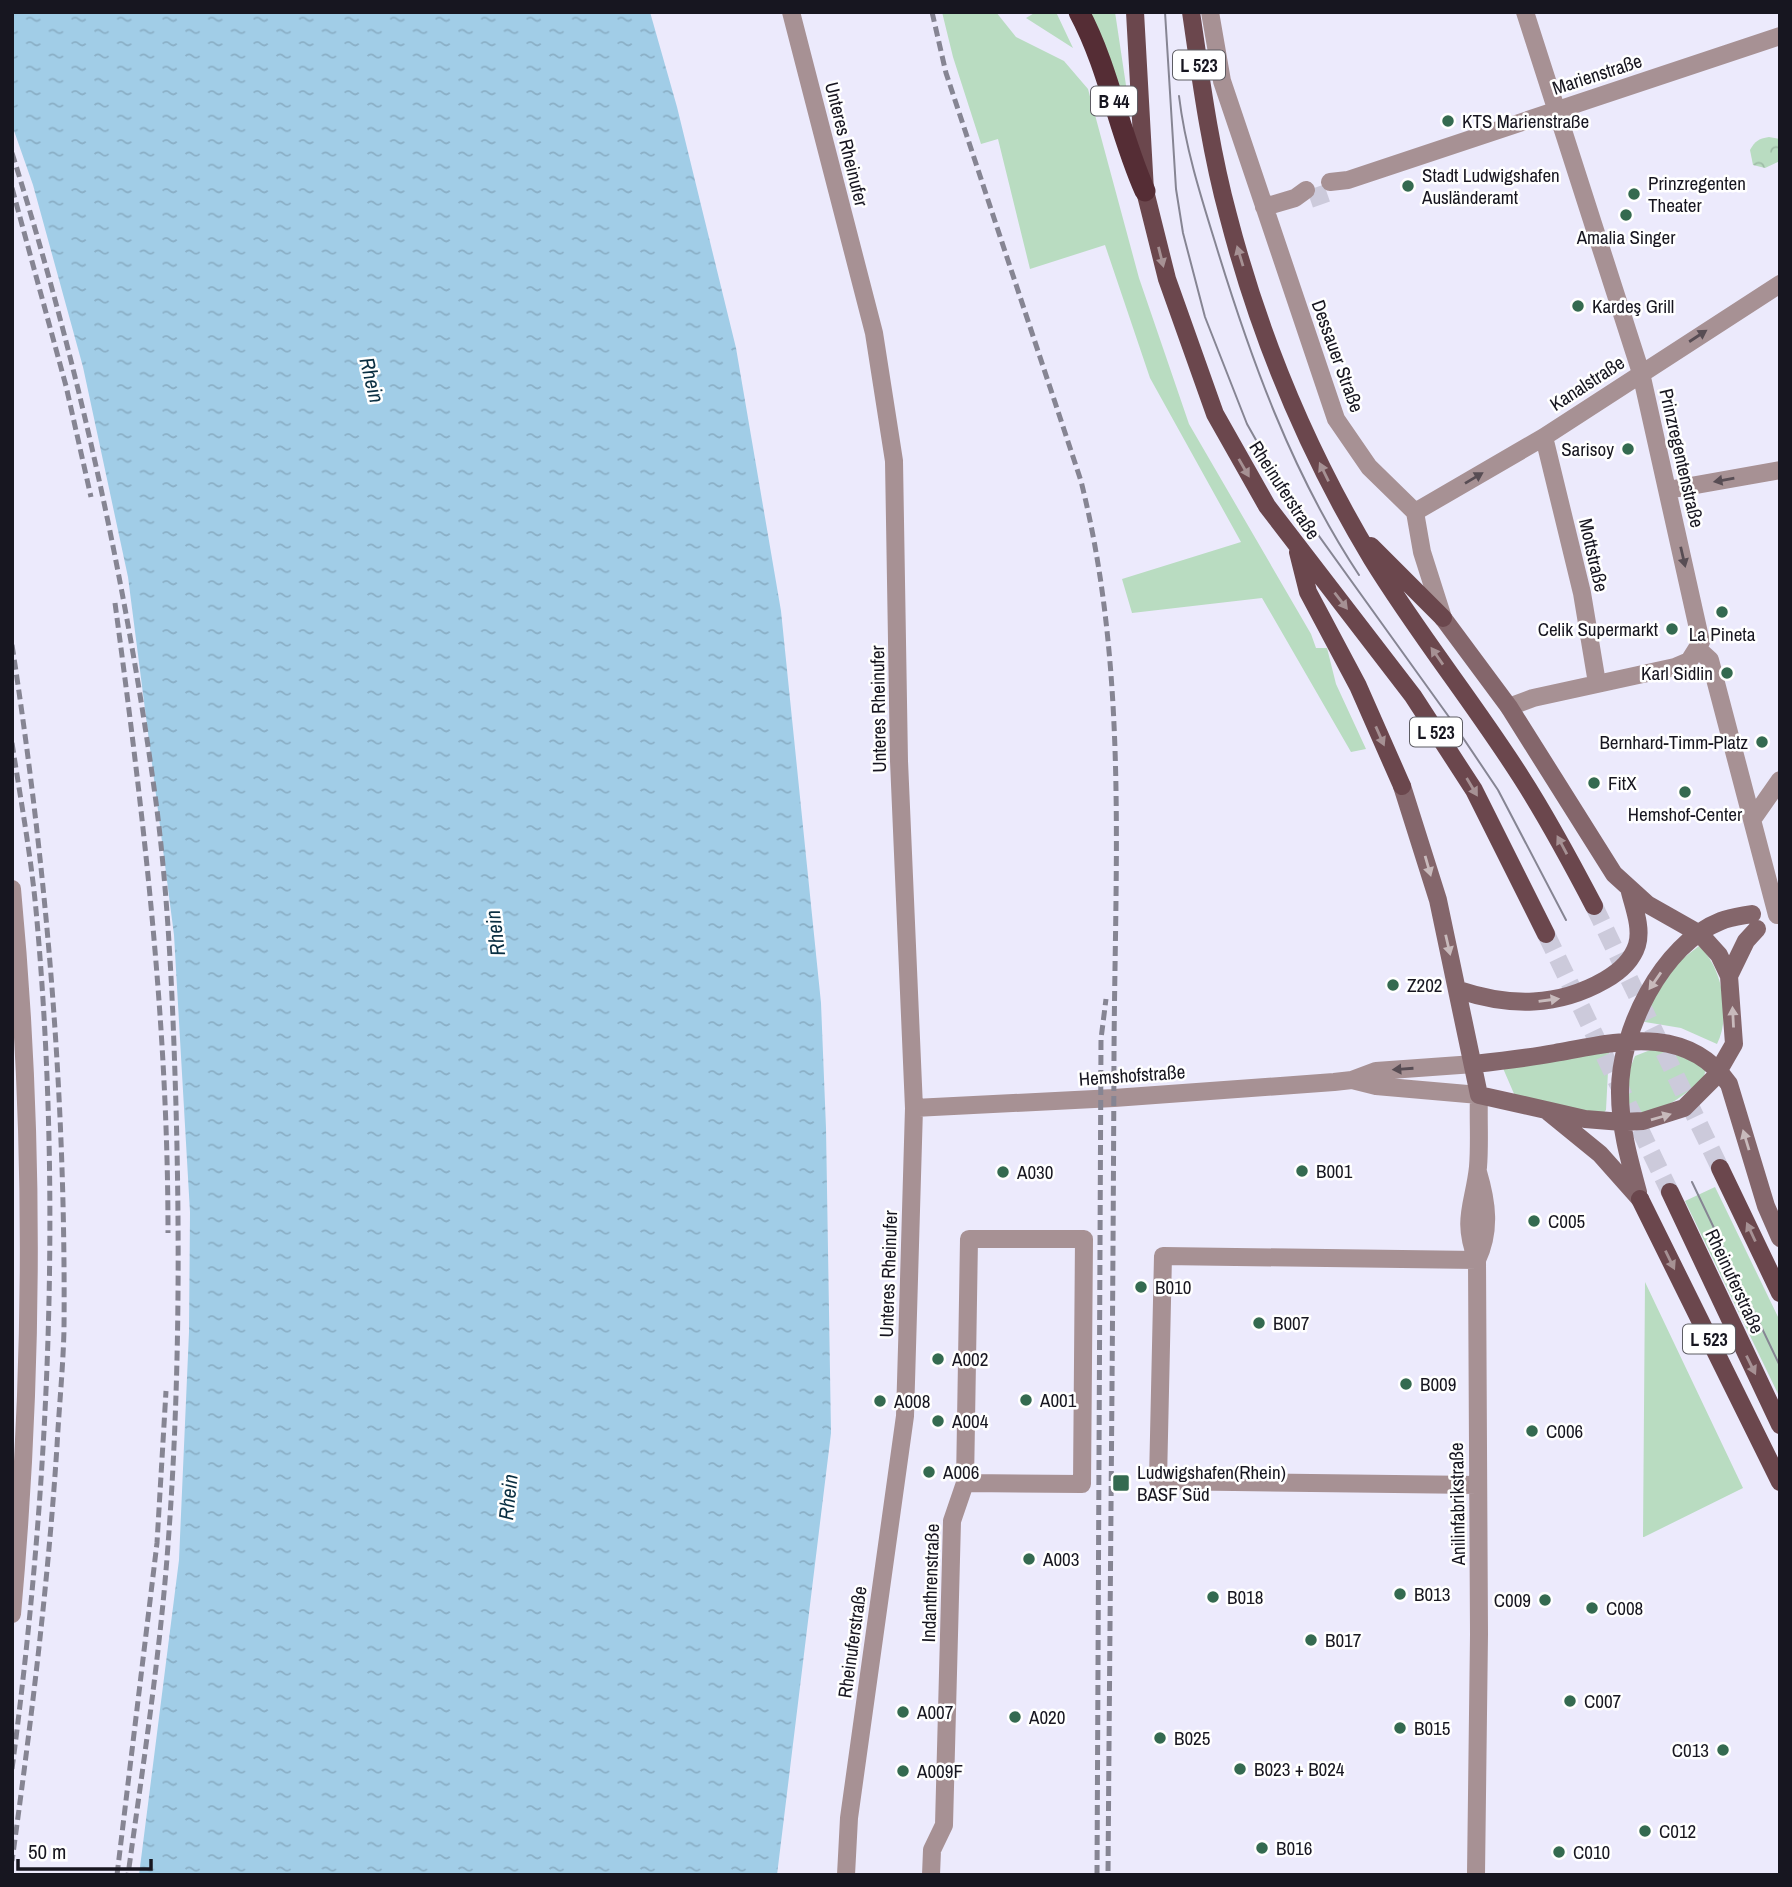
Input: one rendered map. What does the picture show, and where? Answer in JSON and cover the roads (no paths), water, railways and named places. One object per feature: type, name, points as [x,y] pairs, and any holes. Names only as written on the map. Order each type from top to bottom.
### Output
[{"type":"highway","name":"B 44","points":[[1079,12],[1090,33],[1127,150],[1145,191]]},
{"type":"main road","name":"Rheinuferstraße","points":[[1135,12],[1145,191],[1167,279],[1215,414],[1241,464],[1297,549],[1364,629],[1474,790],[1546,933]]},
{"type":"main road","name":"Rheinuferstraße","points":[[1191,12],[1207,118],[1227,214],[1261,321],[1299,419],[1356,532],[1392,590],[1520,775],[1558,836],[1594,906]]},
{"type":"main road","points":[[1356,532],[1443,618]]},
{"type":"main road","points":[[1297,549],[1308,592],[1358,686],[1402,786],[1435,889],[1459,990],[1479,1095]]},
{"type":"main road","name":"L 523","points":[[1443,618],[1509,707],[1614,874],[1630,892],[1665,916],[1700,934],[1719,955],[1729,976],[1734,1044],[1720,1072],[1700,1095],[1668,1116],[1622,1122],[1585,1119],[1479,1095]]},
{"type":"main road","points":[[1459,990],[1520,1003],[1556,1000],[1596,985],[1629,961],[1637,946],[1637,923],[1630,892]]},
{"type":"main road","points":[[1640,1199],[1622,1122],[1620,1091],[1628,1040],[1649,989],[1663,970],[1700,934],[1720,921],[1755,922],[1729,976]]},
{"type":"main road","name":"Hemshofstraße","points":[[1474,1064],[1542,1056],[1628,1040],[1667,1041],[1681,1046],[1720,1072]]},
{"type":"main road","points":[[1720,1072],[1728,1084],[1766,1206],[1780,1238]]},
{"type":"main road","name":"L 523","points":[[1546,1110],[1600,1154],[1640,1199],[1780,1482]]},
{"type":"main road","name":"Rheinuferstraße","points":[[1720,1168],[1780,1293]]},
{"type":"main road","name":"Rheinuferstraße","points":[[1670,1192],[1780,1425]]},
{"type":"street","name":"Unteres Rheinufer","points":[[791,12],[874,333],[894,461],[899,761],[914,1108],[905,1416]]},
{"type":"street","name":"Dessauer Straße","points":[[1210,12],[1222,81],[1336,419],[1369,467],[1415,512]]},
{"type":"street","name":"Prinzregentenstraße","points":[[1525,12],[1641,373],[1700,630],[1699,650],[1710,660],[1778,915]]},
{"type":"street","name":"Marienstraße","points":[[1337,185],[1780,37]]},
{"type":"street","points":[[1264,207],[1304,195]]},
{"type":"street","name":"Kanalstraße","points":[[1415,512],[1544,437],[1780,284]]},
{"type":"street","name":"Mottstraße","points":[[1544,437],[1582,593],[1597,683]]},
{"type":"street","points":[[1668,490],[1780,470]]},
{"type":"street","points":[[1415,512],[1422,552],[1443,618]]},
{"type":"street","points":[[1509,707],[1533,698],[1675,667],[1689,661],[1699,650]]},
{"type":"street","points":[[1752,820],[1780,780]]},
{"type":"street","points":[[12,888],[29,1128],[31,1303],[23,1498],[12,1614]]},
{"type":"street","points":[[1755,922],[1778,915]]},
{"type":"street","name":"Hemshofstraße","points":[[914,1108],[1114,1098],[1352,1080],[1376,1071],[1474,1064]]},
{"type":"street","name":"Hemshofstraße","points":[[1352,1080],[1376,1086],[1479,1095]]},
{"type":"street","name":"Anilinfabrikstraße","points":[[1476,1875],[1479,1634],[1477,1260],[1469,1240],[1470,1201],[1478,1170],[1479,1095]]},
{"type":"street","name":"Indanthrenstraße","points":[[931,1875],[932,1850],[944,1825],[952,1521],[965,1483],[969,1239],[1084,1239],[1082,1483],[965,1483]]},
{"type":"street","points":[[1477,1260],[1163,1256],[1158,1480],[1477,1485]]},
{"type":"street","name":"Rheinuferstraße","points":[[846,1875],[849,1818],[905,1416]]},
{"type":"water","name":"Rhein","points":[[12,12],[650,12],[677,107],[736,348],[781,611],[821,1003],[831,1433],[777,1875],[139,1875],[179,1560],[189,1332],[190,1212],[174,935],[128,577],[83,367],[33,185],[12,125]]},
{"type":"tunnel","points":[[1310,199],[1333,191]]},
{"type":"tunnel","points":[[1594,906],[1720,1168]]},
{"type":"tunnel","points":[[1546,934],[1670,1192]]},
{"type":"tram line","points":[[1165,12],[1176,189],[1183,233],[1205,317],[1247,424],[1278,479],[1449,717],[1498,790],[1566,920]]},
{"type":"tram line","points":[[1179,96],[1199,188],[1228,285],[1258,371],[1313,497],[1359,575]]},
{"type":"tram line","points":[[1692,1182],[1780,1366]]},
{"type":"railway","points":[[932,12],[946,73],[1081,481],[1096,552],[1106,623],[1116,766],[1108,1875]]},
{"type":"railway","points":[[12,153],[59,313],[115,556],[156,802],[167,916],[177,1162],[178,1326],[174,1436],[160,1628],[128,1875]]},
{"type":"railway","points":[[12,188],[66,386],[91,497]]},
{"type":"railway","points":[[115,603],[144,838],[159,996],[168,1233]]},
{"type":"railway","points":[[12,645],[35,815],[52,986],[64,1244],[64,1330],[53,1498],[44,1602],[12,1861]]},
{"type":"railway","points":[[12,743],[37,921],[45,1027],[50,1240],[43,1452],[25,1663],[12,1769]]},
{"type":"railway","points":[[1097,1875],[1101,1039],[1106,999]]},
{"type":"railway","points":[[117,1875],[157,1543],[166,1391]]},
{"type":"place","name":"KTS Marienstraße","points":[[1448,121]]},
{"type":"place","name":"Stadt Ludwigshafen Ausländeramt","points":[[1408,186]]},
{"type":"place","name":"Prinzregenten Theater","points":[[1634,194]]},
{"type":"place","name":"Amalia Singer","points":[[1626,215]]},
{"type":"place","name":"Kardeş Grill","points":[[1578,306]]},
{"type":"place","name":"Sarisoy","points":[[1628,449]]},
{"type":"place","name":"La Pineta","points":[[1722,612]]},
{"type":"place","name":"Celik Supermarkt","points":[[1672,629]]},
{"type":"place","name":"Karl Sidlin","points":[[1727,673]]},
{"type":"place","name":"Bernhard-Timm-Platz","points":[[1762,742]]},
{"type":"place","name":"FitX","points":[[1594,783]]},
{"type":"place","name":"Hemshof-Center","points":[[1685,792]]},
{"type":"place","name":"Z202","points":[[1393,985]]},
{"type":"place","name":"B001","points":[[1302,1171]]},
{"type":"place","name":"A030","points":[[1003,1172]]},
{"type":"place","name":"C005","points":[[1534,1221]]},
{"type":"place","name":"B010","points":[[1141,1287]]},
{"type":"place","name":"B007","points":[[1259,1323]]},
{"type":"place","name":"A002","points":[[938,1359]]},
{"type":"place","name":"B009","points":[[1406,1384]]},
{"type":"place","name":"A001","points":[[1026,1400]]},
{"type":"place","name":"A008","points":[[880,1401]]},
{"type":"place","name":"A004","points":[[938,1421]]},
{"type":"place","name":"C006","points":[[1532,1431]]},
{"type":"place","name":"A006","points":[[929,1472]]},
{"type":"place","name":"Ludwigshafen(Rhein) BASF Süd","points":[[1121,1483]]},
{"type":"place","name":"A003","points":[[1029,1559]]},
{"type":"place","name":"B013","points":[[1400,1594]]},
{"type":"place","name":"B018","points":[[1213,1597]]},
{"type":"place","name":"C009","points":[[1545,1600]]},
{"type":"place","name":"C008","points":[[1592,1608]]},
{"type":"place","name":"B017","points":[[1311,1640]]},
{"type":"place","name":"C007","points":[[1570,1701]]},
{"type":"place","name":"A007","points":[[903,1712]]},
{"type":"place","name":"A020","points":[[1015,1717]]},
{"type":"place","name":"B015","points":[[1400,1728]]},
{"type":"place","name":"B025","points":[[1160,1738]]},
{"type":"place","name":"C013","points":[[1723,1750]]},
{"type":"place","name":"B023 + B024","points":[[1240,1769]]},
{"type":"place","name":"A009F","points":[[903,1771]]},
{"type":"place","name":"C012","points":[[1645,1831]]},
{"type":"place","name":"B016","points":[[1262,1848]]},
{"type":"place","name":"C010","points":[[1559,1852]]}]
